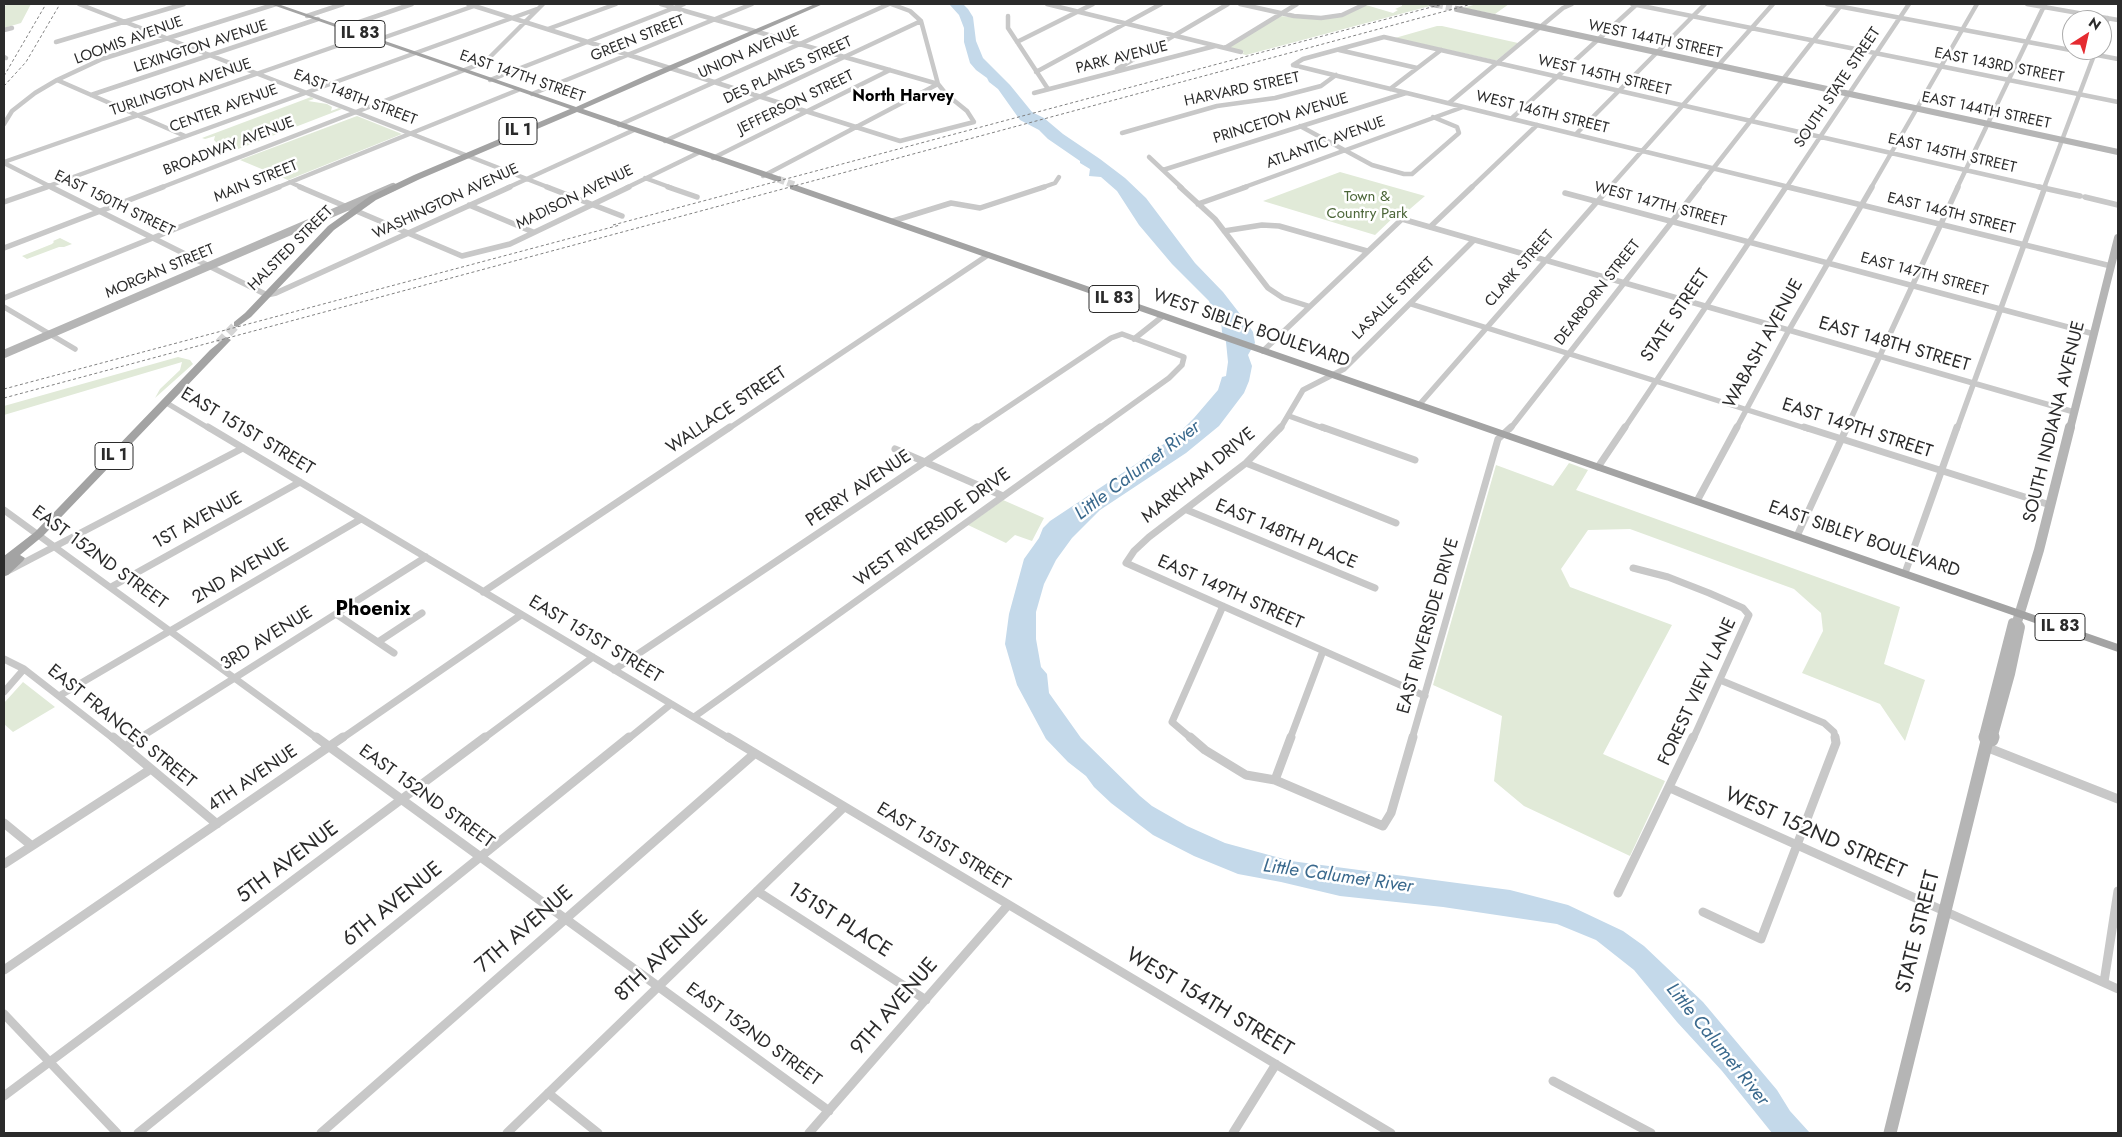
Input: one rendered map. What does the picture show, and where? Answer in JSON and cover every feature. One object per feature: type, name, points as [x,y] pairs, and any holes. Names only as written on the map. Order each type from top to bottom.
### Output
[{"type":"main road","name":"EAST 147TH STREET","points":[[274,4],[776,180]]},
{"type":"main road","name":"HALSTED STREET","points":[[243,320],[352,208],[397,186],[820,4]]},
{"type":"main road","name":"WEST SIBLEY BOULEVARD","points":[[795,187],[1598,467]]},
{"type":"main road","name":"IL 1","points":[[4,562],[39,534],[222,341]]},
{"type":"main road","name":"EAST SIBLEY BOULEVARD","points":[[1598,467],[1905,573],[2017,620],[2118,648]]},
{"type":"main road","name":"IL 1","points":[[4,573],[35,543],[39,534]]},
{"type":"street","name":"EAST 148TH STREET","points":[[79,4],[622,216]]},
{"type":"street","points":[[85,6],[94,4]]},
{"type":"street","points":[[56,42],[184,4]]},
{"type":"street","name":"LOOMIS AVENUE","points":[[4,124],[12,111],[35,93],[102,59],[274,4]]},
{"type":"street","points":[[307,16],[343,4]]},
{"type":"street","points":[[342,28],[412,4]]},
{"type":"street","points":[[468,4],[900,142],[974,122],[967,112],[954,102],[938,84],[921,21],[910,11],[890,4]]},
{"type":"street","points":[[377,40],[480,4]]},
{"type":"street","points":[[548,29],[616,4]]},
{"type":"street","points":[[661,4],[938,84]]},
{"type":"street","points":[[490,80],[684,4]]},
{"type":"street","name":"GREEN STREET","points":[[532,94],[752,4]]},
{"type":"street","name":"UNION AVENUE","points":[[619,125],[890,4]]},
{"type":"street","points":[[1047,4],[1242,52]]},
{"type":"street","points":[[1017,42],[1092,4]]},
{"type":"street","points":[[1036,72],[1161,4]]},
{"type":"street","points":[[1108,74],[1228,4]]},
{"type":"street","points":[[1240,4],[1281,13],[1321,18],[1342,15],[1365,4]]},
{"type":"street","points":[[1225,48],[1296,4]]},
{"type":"street","points":[[1450,103],[1564,8],[1572,4]]},
{"type":"street","points":[[1512,118],[1635,4]]},
{"type":"street","name":"EAST 143RD STREET","points":[[1635,4],[2118,102]]},
{"type":"street","points":[[1576,134],[1705,4]]},
{"type":"street","name":"CLARK STREET","points":[[1419,405],[1642,150],[1773,4]]},
{"type":"street","points":[[1826,4],[1840,5],[1962,30],[2062,47]]},
{"type":"street","name":"SOUTH STATE STREET","points":[[1785,186],[1909,4]]},
{"type":"street","name":"WABASH AVENUE","points":[[1697,501],[1789,330],[1977,4]]},
{"type":"street","points":[[2027,4],[2069,10]]},
{"type":"street","name":"CENTER AVENUE","points":[[4,202],[542,5]]},
{"type":"street","name":"BROADWAY AVENUE","points":[[4,248],[464,71],[488,60],[542,5]]},
{"type":"street","name":"DEARBORN STREET","points":[[1503,434],[1511,428],[1670,221],[1840,5]]},
{"type":"street","points":[[1797,536],[1940,224],[2044,5]]},
{"type":"street","name":"WEST 144TH STREET","points":[[1458,8],[1849,92]]},
{"type":"street","points":[[1008,16],[1008,28],[1048,89]]},
{"type":"street","name":"LEXINGTON AVENUE","points":[[91,95],[318,20]]},
{"type":"street","name":"DES PLAINES STREET","points":[[665,141],[921,21]]},
{"type":"street","points":[[4,30],[12,28]]},
{"type":"street","name":"TURLINGTON AVENUE","points":[[4,162],[365,36]]},
{"type":"street","name":"WEST 145TH STREET","points":[[1337,50],[1384,37],[1819,136]]},
{"type":"street","name":"PARK AVENUE","points":[[1034,93],[1216,46]]},
{"type":"street","points":[[1337,50],[1417,68]]},
{"type":"street","name":"WEST 146TH STREET","points":[[1337,50],[1303,58],[1293,65],[1785,186]]},
{"type":"street","points":[[1390,89],[1441,50]]},
{"type":"street","points":[[1134,59],[1150,63]]},
{"type":"street","points":[[1905,573],[2023,244],[2092,60]]},
{"type":"street","name":"JEFFERSON STREET","points":[[713,158],[890,70]]},
{"type":"street","name":"HARVARD STREET","points":[[1122,133],[1217,106],[1275,98],[1321,86],[1336,75]]},
{"type":"street","points":[[58,80],[185,136]]},
{"type":"street","points":[[763,176],[938,84]]},
{"type":"street","name":"MAIN STREET","points":[[4,298],[518,90]]},
{"type":"street","name":"EAST 144TH STREET","points":[[1849,92],[2118,150]]},
{"type":"street","name":"PRINCETON AVENUE","points":[[1163,170],[1407,93]]},
{"type":"street","name":"ATLANTIC AVENUE","points":[[1198,204],[1463,106]]},
{"type":"street","points":[[1300,126],[1343,151],[1385,169],[1412,174],[1459,133],[1457,127],[1433,117]]},
{"type":"street","points":[[1430,227],[1536,124]]},
{"type":"street","name":"WASHINGTON AVENUE","points":[[267,295],[276,293],[634,130]]},
{"type":"street","name":"EAST 145TH STREET","points":[[1819,136],[2118,205]]},
{"type":"street","name":"MADISON AVENUE","points":[[408,233],[459,256],[510,244],[698,152]]},
{"type":"street","points":[[1149,157],[1214,219],[1273,293],[1308,306]]},
{"type":"street","name":"EAST 150TH STREET","points":[[4,162],[267,295]]},
{"type":"street","points":[[893,222],[951,203],[980,208],[1055,183],[1059,177]]},
{"type":"street","points":[[645,178],[697,197]]},
{"type":"street","points":[[290,182],[408,233]]},
{"type":"street","name":"MORGAN STREET","points":[[4,354],[327,215],[352,208],[397,186]]},
{"type":"street","name":"EAST 146TH STREET","points":[[1785,186],[2111,266]]},
{"type":"street","name":"STATE STREET","points":[[1598,467],[1785,186]]},
{"type":"street","name":"WEST 147TH STREET","points":[[1565,193],[1748,242]]},
{"type":"street","points":[[469,205],[534,232]]},
{"type":"street","name":"EAST 148TH STREET","points":[[1367,251],[1402,219],[2074,412]]},
{"type":"street","points":[[1224,231],[1262,225],[1279,226],[1367,251]]},
{"type":"street","name":"SOUTH INDIANA AVENUE","points":[[2017,620],[2050,505],[2118,238]]},
{"type":"street","name":"LASALLE STREET","points":[[1333,375],[1344,370],[1474,240]]},
{"type":"street","name":"EAST 147TH STREET","points":[[1748,242],[2094,334]]},
{"type":"street","points":[[1261,350],[1367,251]]},
{"type":"street","name":"WALLACE STREET","points":[[483,592],[988,255]]},
{"type":"street","name":"EAST 149TH STREET","points":[[1411,304],[2050,505]]},
{"type":"street","points":[[4,307],[75,349]]},
{"type":"street","points":[[1134,338],[1163,316]]},
{"type":"street","name":"PERRY AVENUE","points":[[614,670],[1111,338],[1122,334],[1134,338]]},
{"type":"street","name":"WEST RIVERSIDE DRIVE","points":[[694,717],[1169,378],[1182,364],[1184,357],[1134,338]]},
{"type":"street","name":"MARKHAM DRIVE","points":[[1126,563],[1134,551],[1149,537],[1246,464],[1277,433],[1303,390],[1333,375]]},
{"type":"street","name":"EAST 151ST STREET","points":[[165,402],[1008,905]]},
{"type":"street","points":[[1289,416],[1415,460]]},
{"type":"street","name":"EAST RIVERSIDE DRIVE","points":[[1274,780],[1383,826],[1391,813],[1498,439],[1503,434]]},
{"type":"street","points":[[4,573],[242,448]]},
{"type":"street","points":[[895,449],[1003,496]]},
{"type":"street","points":[[1246,464],[1396,523]]},
{"type":"street","name":"1ST AVENUE","points":[[111,587],[300,482]]},
{"type":"street","name":"EAST 152ND STREET","points":[[4,510],[829,1111]]},
{"type":"street","name":"EAST 148TH PLACE","points":[[1187,510],[1374,588]]},
{"type":"street","name":"2ND AVENUE","points":[[58,696],[361,519]]},
{"type":"street","name":"3RD AVENUE","points":[[125,748],[426,558]]},
{"type":"street","name":"EAST 149TH STREET","points":[[1126,563],[1323,651]]},
{"type":"street","name":"FOREST VIEW LANE","points":[[1633,568],[1668,577],[1736,604],[1748,612],[1749,620],[1670,788]]},
{"type":"street","points":[[1223,606],[1172,722],[1205,750],[1246,775],[1274,780],[1323,651],[1424,696]]},
{"type":"street","points":[[378,642],[422,613]]},
{"type":"street","points":[[336,614],[394,653]]},
{"type":"street","name":"4TH AVENUE","points":[[4,970],[522,615]]},
{"type":"street","name":"STATE STREET","points":[[1890,1133],[1987,744],[1984,736],[2017,620]]},
{"type":"street","name":"5TH AVENUE","points":[[4,1096],[593,657]]},
{"type":"street","name":"EAST FRANCES STREET","points":[[4,660],[24,669],[125,748],[217,824]]},
{"type":"street","points":[[4,692],[24,669]]},
{"type":"street","points":[[1704,912],[1761,939],[1834,749],[1836,737],[1834,732],[1824,722],[1720,680]]},
{"type":"street","name":"6TH AVENUE","points":[[138,1133],[671,704]]},
{"type":"street","points":[[1987,744],[2118,799]]},
{"type":"street","name":"7TH AVENUE","points":[[321,1133],[754,754]]},
{"type":"street","points":[[4,864],[151,769]]},
{"type":"street","points":[[1618,893],[1670,788]]},
{"type":"street","name":"WEST 152ND STREET","points":[[1670,788],[1945,911]]},
{"type":"street","name":"8TH AVENUE","points":[[506,1133],[844,807]]},
{"type":"street","points":[[4,823],[32,846]]},
{"type":"street","name":"151ST PLACE","points":[[757,891],[926,1000]]},
{"type":"street","points":[[2104,982],[2118,891]]},
{"type":"street","name":"9TH AVENUE","points":[[809,1133],[1008,905]]},
{"type":"street","name":"WEST 154TH STREET","points":[[1008,905],[1391,1133]]},
{"type":"street","points":[[1945,911],[2118,989]]},
{"type":"street","points":[[4,1014],[117,1133]]},
{"type":"street","points":[[1233,1133],[1276,1064]]},
{"type":"street","points":[[1553,1081],[1651,1133]]},
{"type":"street","points":[[548,1093],[598,1133]]},
{"type":"green space","points":[[10,4],[31,4],[21,23],[4,28],[4,6]]},
{"type":"green space","points":[[1402,4],[1434,5],[1246,55],[1242,54],[1244,52],[1228,48],[1280,16],[1301,18],[1346,15],[1366,5],[1393,13]]},
{"type":"green space","points":[[1477,4],[1509,4],[1495,14],[1463,8]]},
{"type":"green space","points":[[1437,26],[1518,43],[1497,60],[1494,60],[1395,38]]},
{"type":"green space","points":[[311,97],[314,99],[308,101],[327,104],[332,107],[331,111],[339,108],[342,109],[233,151],[230,149],[237,146],[218,144],[214,140],[215,136],[202,138]]},
{"type":"green space","points":[[357,116],[402,134],[288,180],[240,160]]},
{"type":"green space","name":"Town & Country Park","points":[[1340,172],[1425,196],[1403,215],[1397,214],[1375,235],[1263,201]]},
{"type":"green space","points":[[60,238],[72,244],[27,259],[22,256],[52,244],[53,241]]},
{"type":"green space","points":[[178,357],[190,360],[193,364],[155,398],[160,389],[180,370],[182,362],[4,415],[4,406]]},
{"type":"green space","points":[[1569,463],[1588,470],[1576,490],[1900,607],[1884,664],[1925,680],[1905,741],[1880,704],[1802,673],[1823,631],[1821,613],[1794,589],[1630,529],[1588,530],[1561,569],[1570,587],[1672,625],[1603,754],[1665,781],[1630,856],[1524,806],[1494,781],[1502,716],[1433,685],[1496,465],[1553,486]]},
{"type":"green space","points":[[1003,500],[1044,518],[1032,541],[1015,535],[1006,543],[968,525]]},
{"type":"green space","points":[[23,682],[55,707],[13,732],[4,724],[4,703]]},
{"type":"water","name":"Little Calumet River","points":[[949,4],[963,4],[968,9],[973,17],[976,41],[983,58],[1010,85],[1032,112],[1044,118],[1063,134],[1100,159],[1125,178],[1146,198],[1195,263],[1223,292],[1247,323],[1253,332],[1255,343],[1248,355],[1252,366],[1244,393],[1219,426],[1186,453],[1100,510],[1072,538],[1056,560],[1044,584],[1036,612],[1036,639],[1041,667],[1047,674],[1049,693],[1081,738],[1152,806],[1187,826],[1225,843],[1291,861],[1510,890],[1568,905],[1623,931],[1644,946],[1703,1002],[1777,1090],[1790,1111],[1810,1133],[1772,1133],[1722,1071],[1677,1022],[1634,970],[1596,940],[1557,924],[1443,907],[1340,896],[1238,874],[1194,856],[1153,835],[1111,803],[1094,787],[1086,776],[1068,762],[1046,739],[1017,685],[1005,644],[1009,614],[1024,559],[1039,538],[1043,528],[1050,521],[1136,464],[1179,433],[1194,418],[1218,390],[1222,377],[1226,376],[1228,362],[1226,342],[1222,332],[1221,321],[1214,313],[1209,301],[1172,264],[1139,225],[1117,191],[1101,177],[1089,176],[1090,169],[1048,139],[1039,130],[1020,120],[998,89],[970,63],[964,42],[964,28],[959,15]]},
{"type":"tunnel","points":[[1437,5],[1457,9]]},
{"type":"tunnel","points":[[778,179],[797,186]]},
{"type":"tunnel","points":[[219,343],[237,324]]},
{"type":"railway","points":[[4,76],[46,4]]},
{"type":"railway","points":[[4,86],[26,62],[60,4]]},
{"type":"railway","points":[[613,225],[1443,4]]},
{"type":"railway","points":[[4,398],[1472,4]]},
{"type":"railway","points":[[4,389],[620,225]]},
{"type":"district","name":"North Harvey","points":[[903,97]]},
{"type":"district","name":"Phoenix","points":[[373,610]]}]
